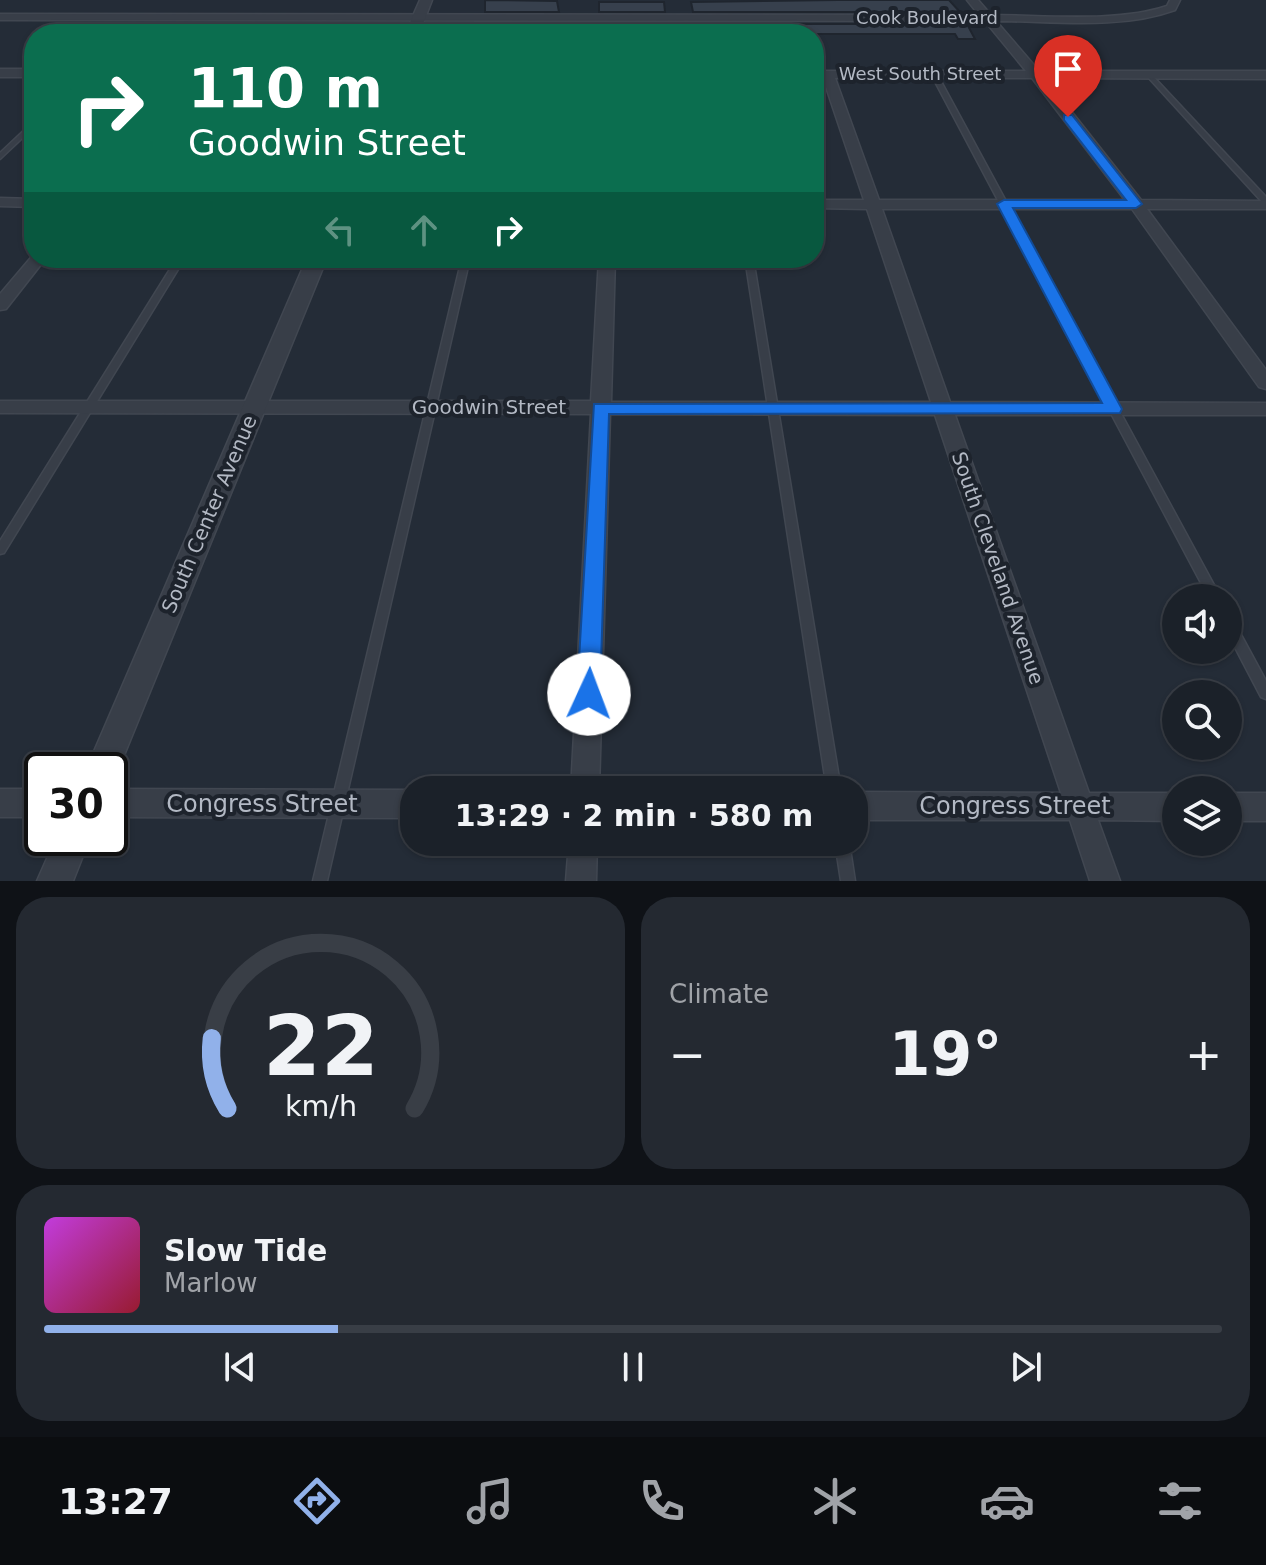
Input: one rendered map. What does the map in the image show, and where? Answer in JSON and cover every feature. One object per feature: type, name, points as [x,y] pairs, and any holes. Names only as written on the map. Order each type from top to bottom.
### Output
[{"type":"street","points":[[416,24],[426,0]]},
{"type":"street","points":[[972,0],[1136,204],[1266,383]]},
{"type":"street","name":"Cook Boulevard","points":[[0,17],[132,12],[419,16],[1127,17],[1154,14],[1171,8],[1175,0]]},
{"type":"street","points":[[0,73],[24,73]]},
{"type":"street","name":"West South Street","points":[[824,74],[1263,78]]},
{"type":"street","name":"South Cleveland Avenue","points":[[824,82],[873,204],[1105,881]]},
{"type":"street","points":[[0,202],[24,203]]},
{"type":"street","points":[[824,204],[1266,203]]},
{"type":"street","points":[[0,305],[30,268]]},
{"type":"street","name":"South Center Avenue","points":[[110,752],[313,268]]},
{"type":"street","points":[[586,776],[607,268]]},
{"type":"street","name":"Goodwin Street","points":[[0,407],[1266,409]]},
{"type":"street","points":[[0,803],[24,803]]},
{"type":"street","name":"Congress Street","points":[[128,803],[400,804]]},
{"type":"street","name":"Congress Street","points":[[868,806],[1162,807]]},
{"type":"street","points":[[1242,807],[1266,807]]},
{"type":"street","points":[[55,881],[65,856]]},
{"type":"street","points":[[581,881],[582,856]]},
{"type":"lane","points":[[934,74],[1208,584]]},
{"type":"lane","points":[[1149,75],[1266,203]]},
{"type":"lane","points":[[0,157],[24,133]]},
{"type":"lane","points":[[0,550],[175,268]]},
{"type":"lane","points":[[320,881],[464,268]]},
{"type":"lane","points":[[751,268],[832,776]]},
{"type":"lane","points":[[1242,648],[1266,693]]},
{"type":"lane","points":[[844,856],[848,881]]},
{"type":"building","points":[[485,0],[557,1],[559,12],[485,12]]},
{"type":"building","points":[[949,0],[960,12],[693,12],[691,2]]},
{"type":"building","points":[[599,2],[664,2],[665,12],[599,12]]},
{"type":"building","points":[[824,24],[967,24],[975,39],[958,39],[955,34],[824,34]]},
{"type":"route","points":[[589,694],[601,408],[1114,409],[1004,204],[1136,204],[1068,117]]}]
